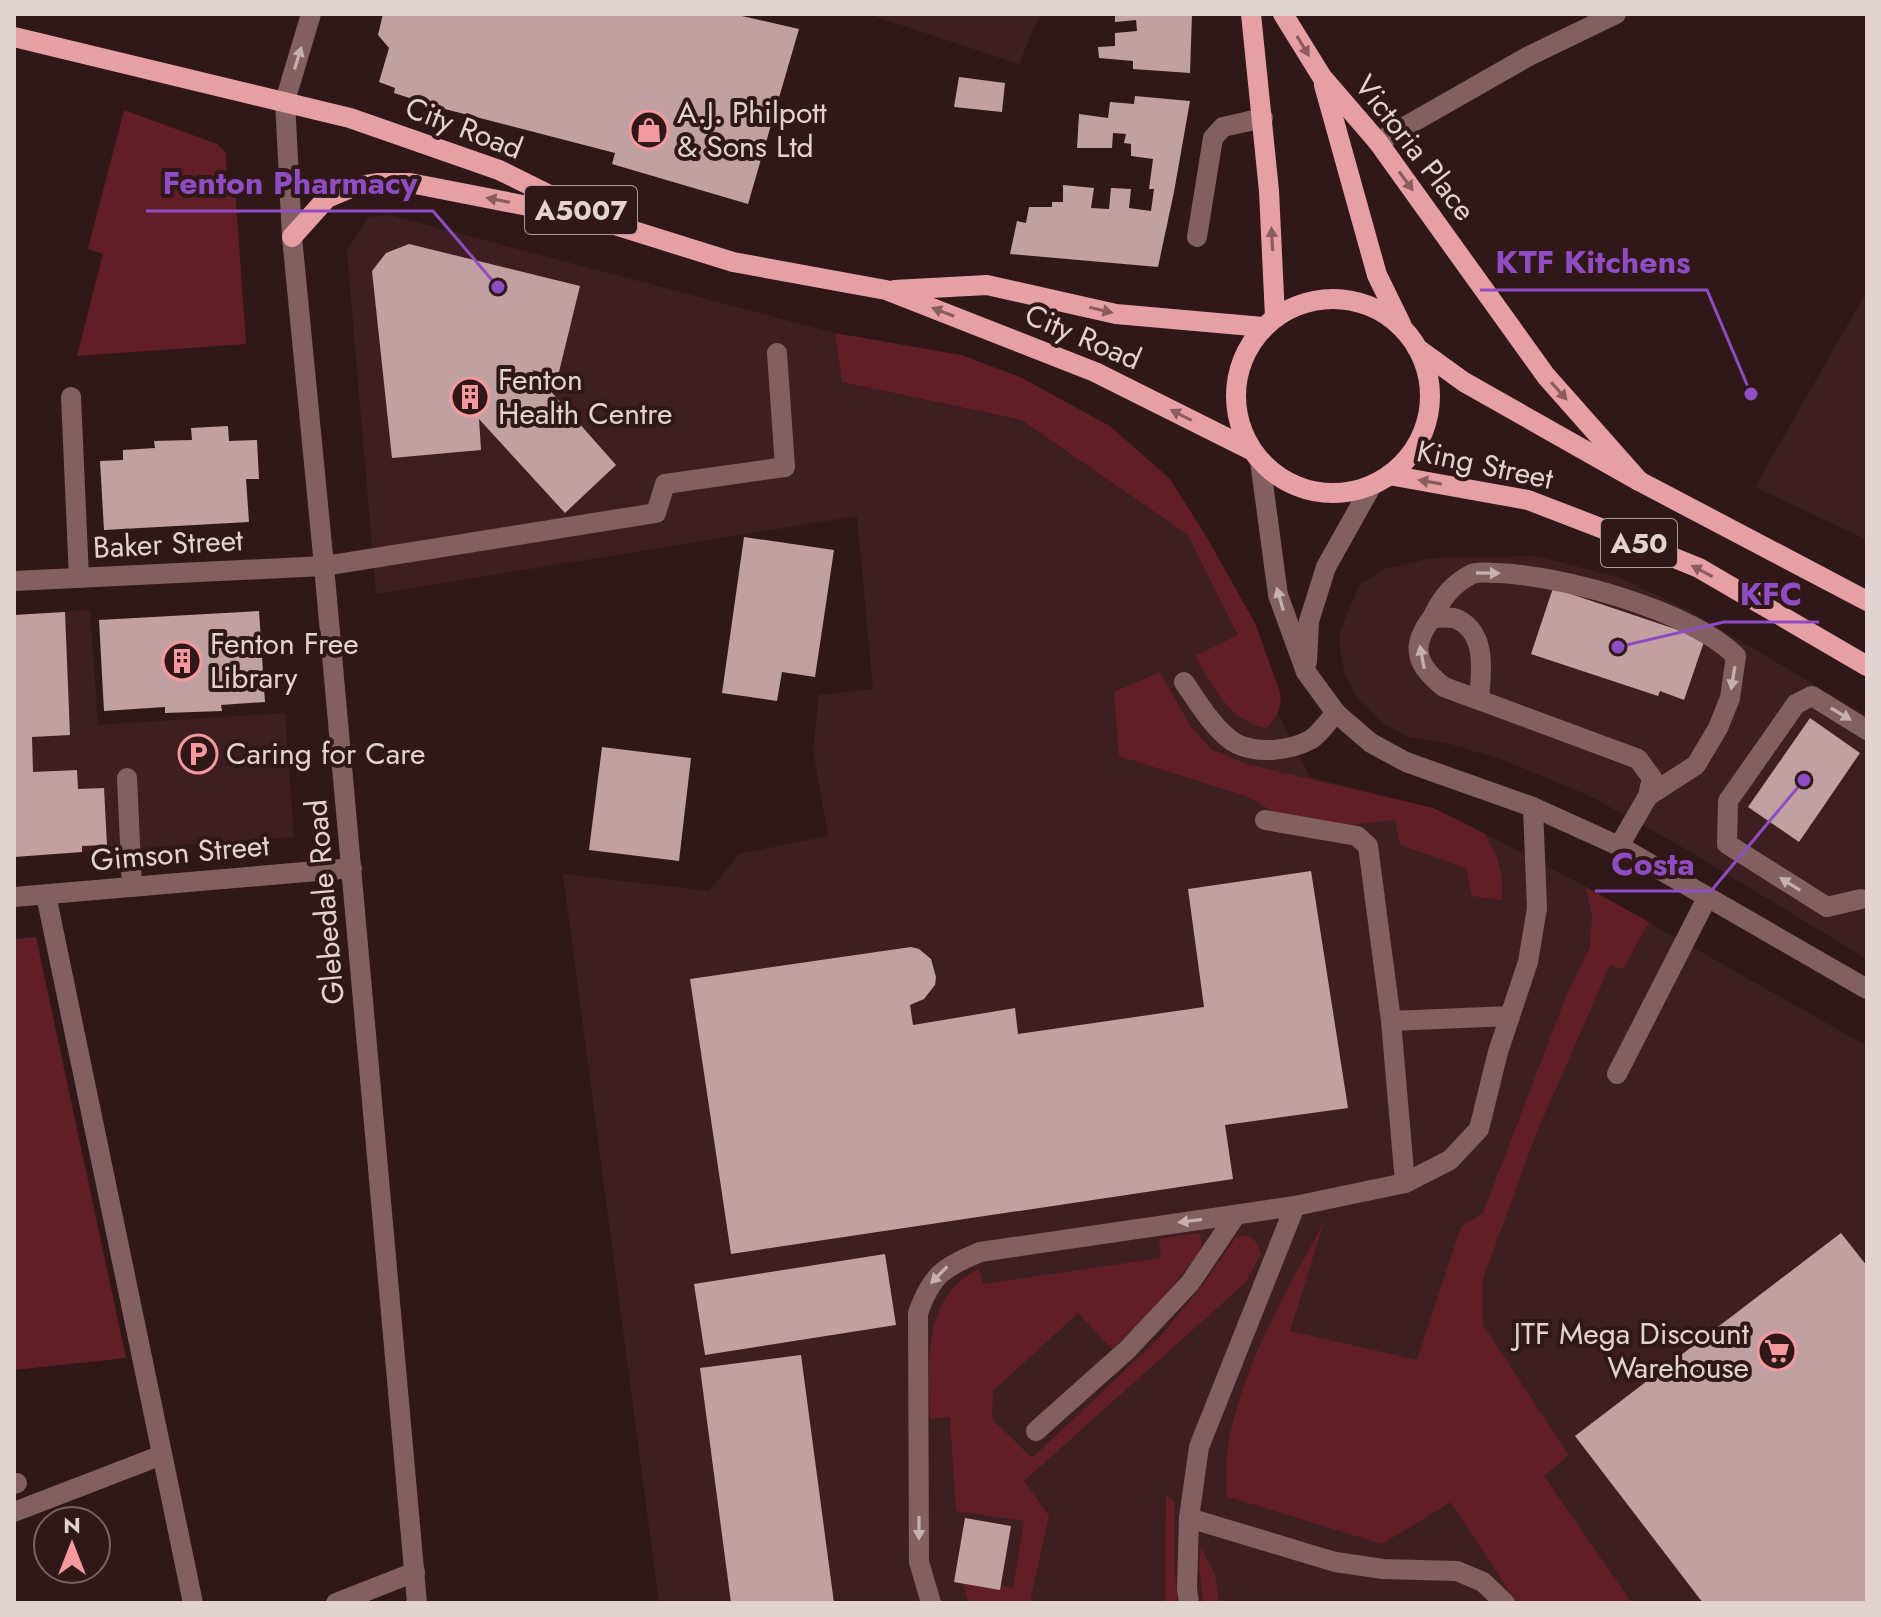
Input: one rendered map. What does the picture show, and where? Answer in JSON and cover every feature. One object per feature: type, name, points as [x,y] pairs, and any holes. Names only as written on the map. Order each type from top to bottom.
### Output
[{"type":"main road","points":[[1251,14],[1263,118],[1269,322],[1242,360],[1235,398],[1241,430],[1255,456]]},
{"type":"main road","name":"Victoria Place","points":[[1283,14],[1322,77],[1378,142],[1546,376],[1639,481]]},
{"type":"main road","name":"City Road","points":[[14,37],[350,118],[499,170],[602,221],[733,262],[886,290],[1095,372],[1255,456]]},
{"type":"main road","name":"Victoria Place","points":[[1322,77],[1377,275],[1404,329]]},
{"type":"main road","name":"A5007","points":[[292,237],[327,198],[353,187],[377,183],[410,183],[602,221]]},
{"type":"main road","name":"City Road","points":[[886,290],[987,285],[1116,314],[1269,322]]},
{"type":"main road","name":"A50","points":[[1255,456],[1286,482],[1305,490],[1337,494],[1381,480],[1404,463],[1419,441],[1429,409],[1428,375],[1417,348],[1404,329],[1387,315],[1368,305],[1337,299],[1304,303],[1269,322]]},
{"type":"main road","name":"King Street","points":[[1417,348],[1464,382],[1639,481],[1867,601]]},
{"type":"main road","name":"King Street","points":[[1381,480],[1528,500],[1699,568],[1867,666]]},
{"type":"street","points":[[1378,142],[1529,56],[1616,14]]},
{"type":"street","name":"Glebedale Road","points":[[311,15],[285,101],[292,237],[417,1603]]},
{"type":"street","points":[[1197,237],[1213,138],[1223,127],[1263,118]]},
{"type":"street","name":"Baker Street","points":[[14,581],[324,566],[656,513],[665,484],[785,467],[777,353]]},
{"type":"street","points":[[71,397],[79,578]]},
{"type":"street","points":[[1255,456],[1278,595],[1306,672],[1336,713],[1371,743],[1406,762],[1533,807],[1619,846],[1867,989]]},
{"type":"street","points":[[1306,672],[1309,621],[1326,567],[1381,480]]},
{"type":"street","points":[[1619,846],[1648,796],[1652,778],[1638,759],[1444,687],[1426,674],[1418,655],[1421,632],[1444,595],[1474,573],[1529,574],[1608,594],[1676,618],[1722,642],[1736,656],[1730,698],[1718,728],[1696,765],[1648,796]]},
{"type":"street","points":[[1432,618],[1455,618],[1470,629],[1478,642],[1482,660],[1479,700]]},
{"type":"street","points":[[1184,682],[1210,719],[1236,743],[1257,749],[1278,750],[1311,739],[1336,713]]},
{"type":"street","points":[[1865,897],[1827,907],[1727,844],[1728,801],[1796,704],[1812,696],[1867,730]]},
{"type":"street","points":[[127,778],[132,887]]},
{"type":"street","points":[[931,1603],[919,1562],[918,1313],[926,1289],[947,1266],[980,1252],[1295,1206],[1405,1183],[1450,1160],[1479,1129],[1528,962],[1537,908],[1533,807]]},
{"type":"street","points":[[1265,820],[1357,836],[1368,846],[1391,1021],[1405,1183]]},
{"type":"street","name":"Gimson Street","points":[[14,897],[352,868]]},
{"type":"street","points":[[46,895],[193,1603]]},
{"type":"street","points":[[1617,1074],[1707,898]]},
{"type":"street","points":[[1391,1021],[1510,1016]]},
{"type":"street","points":[[1189,1603],[1189,1518],[1199,1447],[1295,1206]]},
{"type":"street","points":[[1036,1431],[1127,1350],[1190,1283],[1236,1215]]},
{"type":"street","points":[[14,1512],[162,1455]]},
{"type":"street","points":[[1189,1518],[1335,1562],[1383,1569],[1457,1571],[1483,1582],[1505,1603]]},
{"type":"street","points":[[336,1603],[415,1572]]},
{"type":"shaded area","points":[[868,14],[1040,14],[1019,64]]},
{"type":"shaded area","points":[[124,110],[217,144],[226,153],[227,186],[235,187],[246,344],[77,356],[103,254],[88,249]]},
{"type":"shaded area","points":[[389,215],[835,333],[842,382],[1020,420],[1188,535],[1310,777],[1433,808],[1461,821],[1586,887],[1867,1046],[1867,1603],[659,1603],[563,874],[709,891],[739,854],[828,836],[813,750],[819,695],[873,689],[857,516],[376,594],[347,251],[368,217]]},
{"type":"shaded area","points":[[1867,291],[1867,540],[1755,487]]},
{"type":"shaded area","points":[[835,333],[961,355],[1020,377],[1110,426],[1170,479],[1255,623],[1280,692],[1274,720],[1266,728],[1253,724],[1232,710],[1195,656],[1238,635],[1188,535],[1021,420],[842,382]]},
{"type":"shaded area","points":[[1536,556],[1618,577],[1688,610],[1867,716],[1867,959],[1682,847],[1590,796],[1501,759],[1446,743],[1407,737],[1383,723],[1359,700],[1345,675],[1340,631],[1360,584],[1385,569],[1432,558]]},
{"type":"shaded area","points":[[90,610],[98,725],[285,713],[294,837],[14,857],[14,615]]},
{"type":"shaded area","points":[[1160,672],[1191,727],[1211,749],[1246,764],[1433,808],[1485,834],[1496,855],[1502,877],[1502,900],[1472,896],[1466,868],[1400,845],[1395,820],[1350,825],[1277,814],[1249,797],[1119,756],[1114,692]]},
{"type":"shaded area","points":[[1586,887],[1649,922],[1623,969],[1610,965],[1536,1134],[1483,1279],[1483,1325],[1569,1455],[1544,1476],[1632,1603],[1517,1603],[1451,1502],[1382,1544],[1226,1496],[1227,1452],[1235,1416],[1255,1358],[1324,1222],[1290,1331],[1417,1360],[1461,1227],[1483,1213],[1567,994],[1590,947],[1592,917]]},
{"type":"shaded area","points":[[36,937],[126,1358],[14,1370],[14,939]]},
{"type":"shaded area","points":[[1200,1233],[1202,1249],[1158,1304],[1112,1349],[1078,1313],[993,1391],[992,1419],[1032,1458],[1159,1338],[1202,1286],[1236,1237],[1247,1235],[1256,1242],[1261,1254],[1245,1283],[1024,1481],[1049,1516],[1032,1603],[969,1603],[961,1579],[1013,1588],[1024,1521],[956,1511],[950,1417],[930,1419],[932,1334],[947,1296],[960,1281],[979,1269],[983,1284],[1161,1258],[1159,1239]]},
{"type":"shaded area","points":[[1166,1496],[1175,1501],[1178,1603],[1165,1603]]},
{"type":"shaded area","points":[[1201,1548],[1215,1575],[1219,1603],[1203,1603],[1199,1565]]},
{"type":"building","name":"A.J. Philpott & Sons Ltd","points":[[383,14],[733,14],[799,29],[748,204],[612,164],[615,153],[394,93],[395,88],[379,82],[389,48],[378,35]]},
{"type":"building","points":[[1115,14],[1192,14],[1190,73],[1133,69],[1133,61],[1099,58],[1098,47],[1115,46],[1115,33],[1137,31],[1136,20],[1115,22]]},
{"type":"building","points":[[959,77],[1005,83],[1002,112],[954,107]]},
{"type":"building","points":[[1135,96],[1190,101],[1158,267],[1010,254],[1017,221],[1026,223],[1029,207],[1052,207],[1052,202],[1063,202],[1063,185],[1094,188],[1091,208],[1109,209],[1111,188],[1131,189],[1129,208],[1151,211],[1154,189],[1149,189],[1153,159],[1131,156],[1131,144],[1124,143],[1126,134],[1113,133],[1112,148],[1077,148],[1079,114],[1108,118],[1110,102],[1134,104]]},
{"type":"building","name":"Fenton Health Centre","points":[[409,244],[580,286],[558,376],[532,370],[616,465],[565,513],[479,419],[481,450],[392,458],[372,271],[386,253]]},
{"type":"building","points":[[228,426],[229,441],[257,440],[259,479],[246,479],[249,522],[104,530],[100,461],[123,460],[123,450],[155,448],[154,441],[192,440],[191,428]]},
{"type":"building","points":[[744,537],[834,550],[815,677],[782,672],[777,701],[722,693]]},
{"type":"building","points":[[1553,588],[1705,639],[1684,700],[1660,691],[1658,696],[1531,654]]},
{"type":"building","name":"Fenton Free Library","points":[[259,611],[265,702],[221,705],[222,711],[165,713],[165,707],[104,711],[99,620]]},
{"type":"building","points":[[65,612],[70,735],[32,737],[33,772],[77,770],[78,789],[104,788],[107,845],[82,846],[82,852],[14,857],[14,615]]},
{"type":"building","points":[[1810,718],[1860,753],[1799,842],[1748,807]]},
{"type":"building","points":[[602,747],[691,758],[679,861],[589,850]]},
{"type":"building","points":[[1311,871],[1348,1108],[1225,1125],[1233,1179],[731,1254],[690,979],[911,947],[919,949],[931,959],[936,977],[935,985],[924,999],[910,1005],[913,1025],[1015,1008],[1018,1034],[1204,1007],[1188,889]]},
{"type":"building","name":"JTF Mega Discount Warehouse","points":[[1841,1233],[1867,1266],[1867,1603],[1703,1603],[1575,1436]]},
{"type":"building","points":[[885,1254],[896,1325],[705,1355],[694,1284]]},
{"type":"building","points":[[801,1355],[834,1603],[731,1603],[700,1368]]},
{"type":"building","points":[[965,1518],[1011,1526],[1000,1590],[954,1582]]},
{"type":"place","name":"A.J. Philpott & Sons Ltd","points":[[649,130]]},
{"type":"place","name":"Fenton Pharmacy","points":[[498,287]]},
{"type":"place","name":"KTF Kitchens","points":[[1751,394]]},
{"type":"place","name":"Fenton Health Centre","points":[[470,397]]},
{"type":"place","name":"KFC","points":[[1618,647]]},
{"type":"place","name":"Fenton Free Library","points":[[182,661]]},
{"type":"place","name":"Caring for Care","points":[[198,754]]},
{"type":"place","name":"Costa","points":[[1804,780]]},
{"type":"place","name":"JTF Mega Discount Warehouse","points":[[1777,1351]]}]
